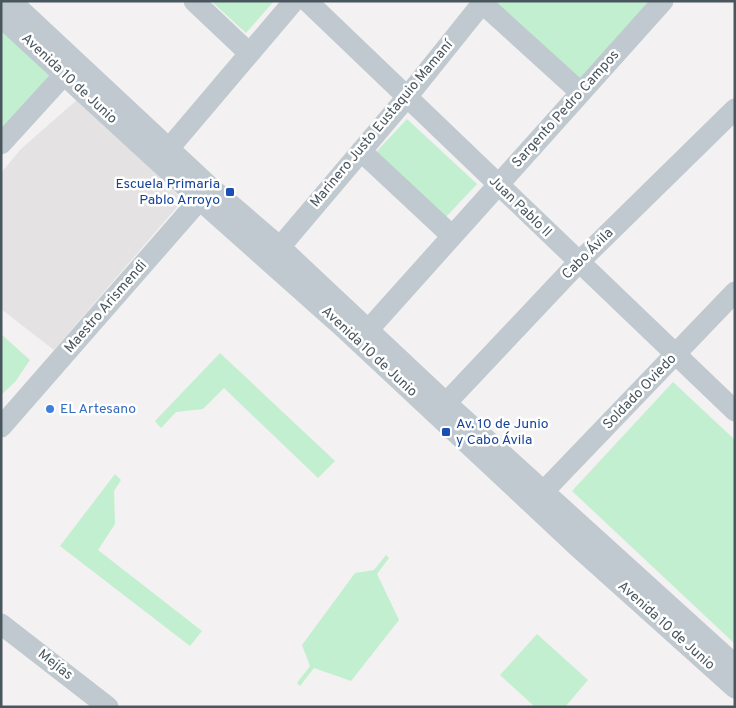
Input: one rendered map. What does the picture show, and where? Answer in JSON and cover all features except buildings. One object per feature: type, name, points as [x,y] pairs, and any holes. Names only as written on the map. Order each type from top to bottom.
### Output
[{"type":"street","name":"Avenida 10 de Junio","points":[[11,1],[70,68],[205,193],[347,331],[579,548],[735,688]]},
{"type":"street","points":[[194,1],[249,54]]},
{"type":"street","points":[[164,155],[294,1]]},
{"type":"street","name":"Juan Pablo II","points":[[307,1],[735,411]]},
{"type":"street","points":[[483,2],[580,92]]},
{"type":"street","name":"Marinero Justo Eustaquio Mamaní","points":[[280,247],[407,97],[483,2]]},
{"type":"street","name":"Sargento Pedro Campos","points":[[369,329],[659,3]]},
{"type":"street","name":"Avenida 10 de Junio","points":[[1,17],[70,68]]},
{"type":"street","points":[[1,144],[70,68]]},
{"type":"street","name":"Cabo Ávila","points":[[446,403],[579,262],[735,109]]},
{"type":"street","points":[[361,151],[452,236]]},
{"type":"street","name":"Avenida 10 de Junio","points":[[205,193],[280,247],[446,403],[735,665]]},
{"type":"street","name":"Maestro Arismendi","points":[[1,427],[205,193]]},
{"type":"street","name":"Soldado Oviedo","points":[[543,492],[735,292]]},
{"type":"street","name":"Mejías","points":[[1,624],[108,707]]},
{"type":"shaded area","points":[[78,99],[183,200],[54,350],[1,309],[1,173],[21,149]]},
{"type":"green space","points":[[211,1],[274,1],[246,33]]},
{"type":"green space","points":[[494,1],[646,1],[649,5],[577,81]]},
{"type":"green space","points":[[1,25],[55,75],[1,134]]},
{"type":"green space","points":[[407,119],[477,184],[446,217],[376,152]]},
{"type":"green space","points":[[1,334],[30,360],[15,382],[1,395]]},
{"type":"green space","points":[[220,353],[335,461],[318,478],[224,388],[203,409],[176,412],[161,428],[155,421]]},
{"type":"green space","points":[[673,382],[735,440],[735,644],[572,491]]},
{"type":"green space","points":[[115,474],[121,480],[114,491],[115,524],[98,550],[202,631],[190,646],[60,546]]},
{"type":"green space","points":[[386,555],[389,558],[377,574],[399,620],[351,681],[314,668],[300,686],[297,683],[310,666],[302,645],[355,573],[374,570]]},
{"type":"green space","points":[[537,634],[588,680],[565,707],[535,707],[500,675]]},
{"type":"place","name":"Escuela Primaria Pablo Arroyo","points":[[230,192]]},
{"type":"place","name":"EL Artesano","points":[[50,409]]},
{"type":"place","name":"Av. 10 de Junio y Cabo Ávila","points":[[446,432]]}]
